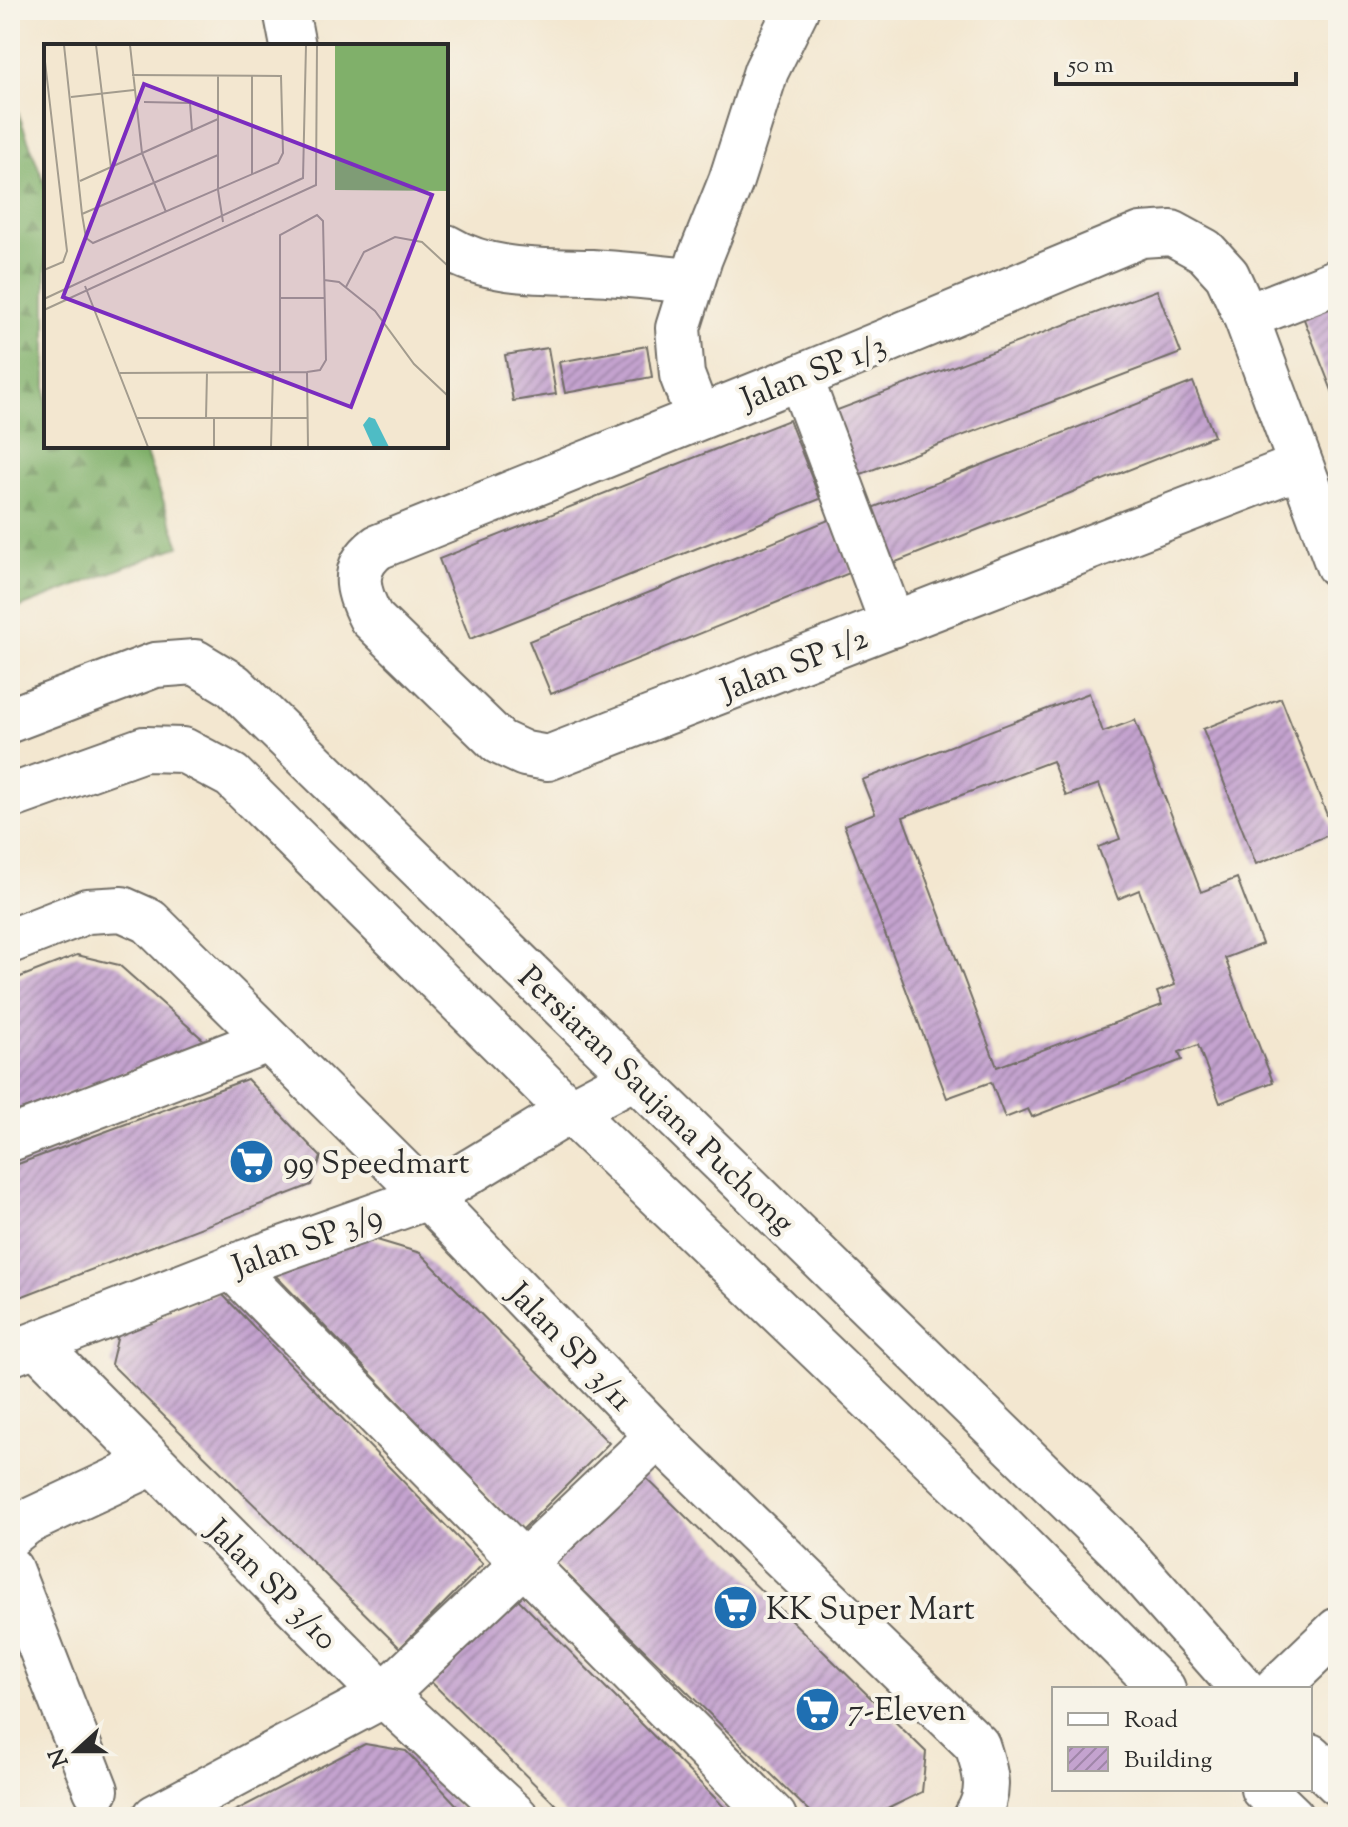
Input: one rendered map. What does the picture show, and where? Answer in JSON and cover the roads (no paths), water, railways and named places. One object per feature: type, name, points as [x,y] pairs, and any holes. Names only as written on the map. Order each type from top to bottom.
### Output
[{"type":"street","points":[[286,10],[293,44]]},
{"type":"street","points":[[698,417],[682,375],[678,328],[692,281],[731,181],[766,71],[796,10]]},
{"type":"street","name":"Jalan SP 1/3","points":[[359,572],[366,556],[378,547],[1141,235],[1172,233],[1205,251],[1227,275],[1246,317],[1300,466],[1327,502],[1338,565]]},
{"type":"street","points":[[448,248],[459,255],[523,271],[692,281]]},
{"type":"street","points":[[1246,317],[1338,281]]},
{"type":"street","points":[[800,377],[893,625]]},
{"type":"street","name":"Jalan SP 1/2","points":[[359,572],[360,596],[371,618],[499,742],[525,754],[548,758],[1300,466]]},
{"type":"street","name":"Persiaran Saujana Puchong","points":[[10,720],[155,665],[195,662],[233,685],[1119,1549],[1241,1687]]},
{"type":"street","points":[[10,797],[144,749],[183,750],[232,776],[570,1111],[963,1488],[1161,1687]]},
{"type":"street","name":"Jalan SP 3/11","points":[[10,941],[87,911],[122,909],[149,921],[428,1197],[658,1436],[977,1745],[988,1776],[980,1810]]},
{"type":"street","points":[[10,1139],[268,1040]]},
{"type":"street","name":"Jalan SP 3/9","points":[[23,1350],[232,1267],[428,1197],[570,1111],[634,1077]]},
{"type":"street","points":[[232,1267],[774,1817]]},
{"type":"street","name":"Jalan SP 3/10","points":[[23,1350],[153,1463],[384,1695],[516,1817]]},
{"type":"street","points":[[155,1817],[384,1695],[658,1436]]},
{"type":"street","points":[[10,1535],[27,1522],[153,1463]]},
{"type":"street","points":[[10,1569],[96,1790]]},
{"type":"street","points":[[1278,1687],[1338,1630]]},
{"type":"street","points":[[1312,1758],[1338,1783]]},
{"type":"street","points":[[1265,1791],[1292,1817]]},
{"type":"place","name":"99 Speedmart","points":[[252,1162]]},
{"type":"place","name":"KK Super Mart","points":[[735,1608]]},
{"type":"place","name":"7-Eleven","points":[[817,1709]]}]
